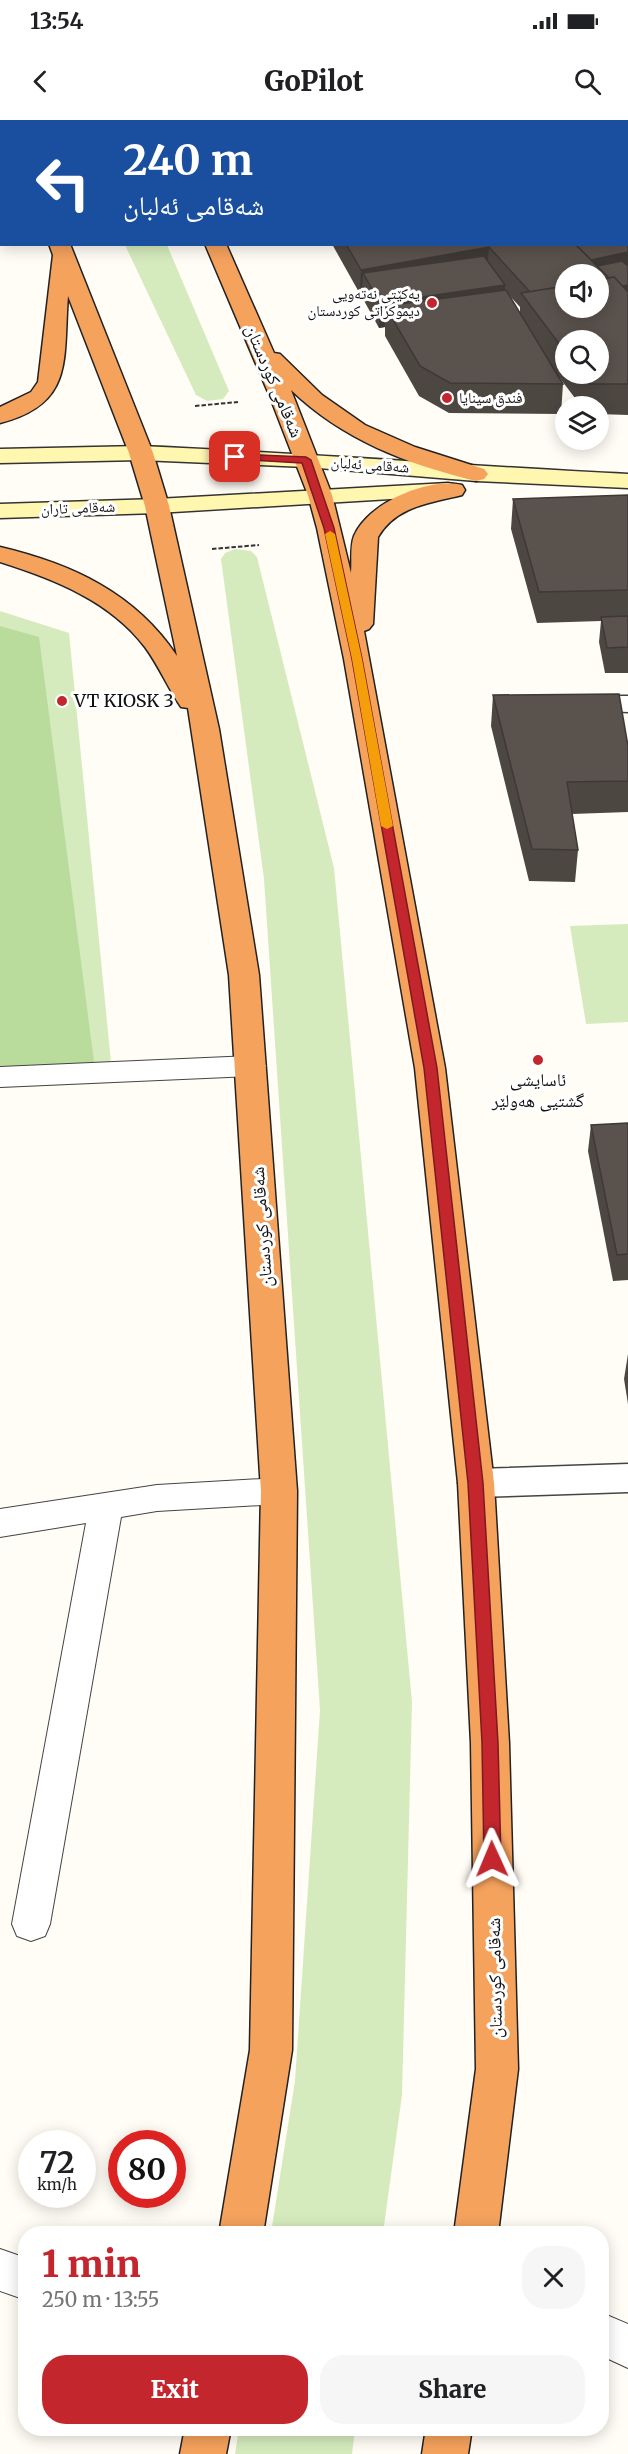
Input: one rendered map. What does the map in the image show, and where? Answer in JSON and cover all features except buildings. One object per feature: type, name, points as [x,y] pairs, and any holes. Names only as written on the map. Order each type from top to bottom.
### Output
[{"type":"highway","name":"شەقامی کوردستان","points":[[216,246],[248,318],[320,495],[357,659],[430,1068],[476,1483],[490,1743],[497,2068],[477,2226]]},
{"type":"highway","name":"شەقامی کوردستان","points":[[60,248],[141,453],[157,506],[206,729],[244,975],[279,1491],[271,2050],[242,2226]]},
{"type":"highway","points":[[0,416],[39,397],[49,382],[60,248]]},
{"type":"highway","points":[[248,318],[267,353],[299,386],[342,422],[407,451],[476,474]]},
{"type":"highway","points":[[357,659],[366,537],[371,526],[393,507],[426,494],[453,490]]},
{"type":"highway","points":[[0,554],[34,564],[93,590],[139,623],[173,671],[206,729]]},
{"type":"highway","points":[[203,2454],[206,2436]]},
{"type":"highway","points":[[445,2454],[448,2436]]},
{"type":"street","points":[[0,456],[141,453]]},
{"type":"street","name":"شەقامی ئەلبان","points":[[141,453],[306,460],[476,474],[628,481]]},
{"type":"street","name":"شەقامی ئەلبان","points":[[157,506],[600,480]]},
{"type":"street","name":"شەقامی تاران","points":[[0,511],[157,506]]},
{"type":"street","points":[[598,704],[628,705]]},
{"type":"street","points":[[476,1483],[628,1478]]},
{"type":"lane","points":[[0,1077],[251,1066]]},
{"type":"lane","points":[[0,1523],[157,1498],[279,1491]]},
{"type":"lane","points":[[31,1924],[106,1507]]},
{"type":"lane","points":[[0,2270],[18,2276]]},
{"type":"lane","points":[[609,2338],[628,2347]]},
{"type":"path","points":[[195,406],[239,402]]},
{"type":"path","points":[[205,549],[259,545]]},
{"type":"green space","points":[[125,246],[167,246],[229,391],[223,399],[207,401],[196,395]]},
{"type":"green space","points":[[235,549],[251,551],[257,557],[334,868],[412,1702],[402,2095],[384,2226],[272,2226],[295,2081],[320,1710],[264,879],[221,559],[225,553]]},
{"type":"green space","points":[[0,611],[69,633],[113,1083],[0,1088]]},
{"type":"green space","points":[[0,626],[39,637],[94,1062],[0,1070]]},
{"type":"green space","points":[[628,924],[628,1022],[586,1024],[570,926]]},
{"type":"green space","points":[[238,2436],[354,2436],[352,2454],[235,2454]]},
{"type":"slow traffic","points":[[330,534],[357,659],[387,826]]},
{"type":"place","name":"یه‌كێتی نه‌ته‌ویی دیموكراتی كوردستان","points":[[432,303]]},
{"type":"place","name":"فندق سينايا","points":[[447,398]]},
{"type":"place","name":"VT KIOSK 3","points":[[62,701]]},
{"type":"place","name":"ئاسایشی گشتیی هەولێر","points":[[538,1060]]},
{"type":"route","points":[[235,457],[306,460],[320,495],[329,528],[357,659],[430,1068],[476,1483],[490,1743],[492,1859]]}]
